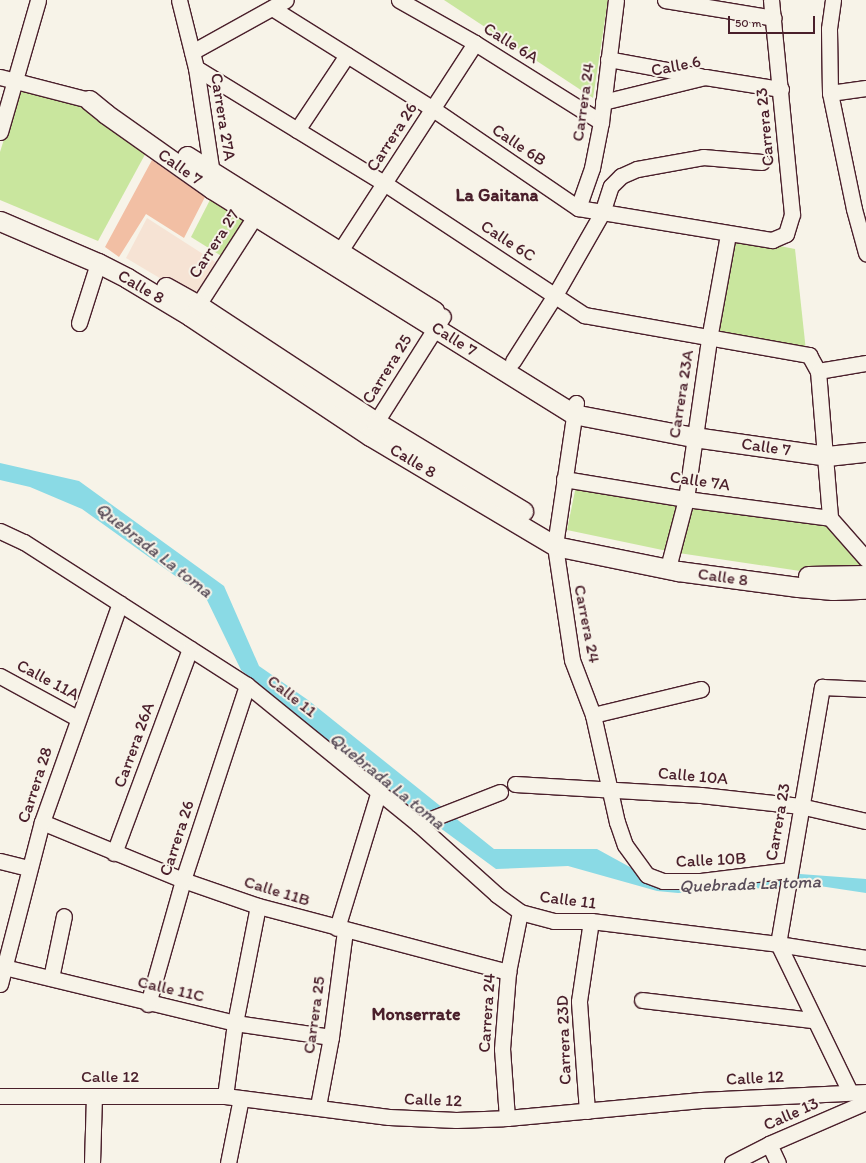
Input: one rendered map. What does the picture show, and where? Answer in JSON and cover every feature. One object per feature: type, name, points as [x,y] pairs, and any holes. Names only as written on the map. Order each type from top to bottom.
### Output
[{"type":"main road","name":"Calle 7","points":[[89,100],[109,104],[212,181],[440,322],[574,409],[695,431],[826,451],[866,452]]},
{"type":"main road","name":"Calle 8","points":[[0,208],[99,251],[198,305],[556,539],[670,560],[801,576],[866,575]]},
{"type":"main road","name":"Calle 7","points":[[259,210],[340,251],[440,322],[513,361],[574,409]]},
{"type":"main road","name":"Calle 8","points":[[0,221],[98,262],[190,316],[370,436],[556,539],[678,571],[798,587],[833,590],[866,589]]},
{"type":"main road","name":"Calle 7","points":[[826,451],[866,440]]},
{"type":"street","points":[[0,132],[16,81],[38,0]]},
{"type":"street","points":[[179,0],[192,52],[286,0]]},
{"type":"street","name":"Calle 6A","points":[[399,0],[475,42],[601,122]]},
{"type":"street","name":"Carrera 24","points":[[578,208],[592,168],[601,122],[616,0]]},
{"type":"street","points":[[665,0],[774,18]]},
{"type":"street","name":"Carrera 23","points":[[771,0],[781,89],[792,214],[786,234],[772,240]]},
{"type":"street","points":[[833,0],[829,29],[830,93],[860,209],[866,253]]},
{"type":"street","name":"Calle 6B","points":[[272,8],[432,109],[578,208],[728,234],[772,240]]},
{"type":"street","name":"Carrera 26","points":[[340,251],[475,42]]},
{"type":"street","name":"Carrera 27A","points":[[192,52],[196,68],[212,181]]},
{"type":"street","points":[[297,130],[347,55]]},
{"type":"street","points":[[608,59],[704,77]]},
{"type":"street","name":"Calle 6C","points":[[196,68],[384,183],[584,315],[709,339],[809,355],[818,371]]},
{"type":"street","name":"Calle 7","points":[[0,77],[89,100]]},
{"type":"street","name":"Calle 6","points":[[603,102],[704,77],[781,89]]},
{"type":"street","points":[[830,93],[866,88]]},
{"type":"street","points":[[513,361],[555,295],[602,213],[611,186],[621,176],[637,168],[703,157],[762,162]]},
{"type":"street","name":"Carrera 27","points":[[198,305],[259,210]]},
{"type":"street","name":"Carrera 23A","points":[[670,560],[686,499],[709,339],[728,234]]},
{"type":"street","points":[[79,324],[98,262]]},
{"type":"street","name":"Carrera 25","points":[[376,422],[440,322]]},
{"type":"street","points":[[866,363],[818,371],[826,451],[830,518],[866,560]]},
{"type":"street","name":"Carrera 24","points":[[574,409],[556,539],[572,660],[593,715],[609,789],[625,845],[640,867]]},
{"type":"street","name":"Calle 7A","points":[[564,478],[686,499],[830,518]]},
{"type":"street","name":"Calle 11","points":[[0,531],[24,542],[120,603],[190,650],[247,685],[418,824],[497,895],[520,912],[554,921],[591,922],[778,944],[866,958]]},
{"type":"street","name":"Carrera 28","points":[[0,984],[42,822],[120,603]]},
{"type":"street","name":"Carrera 26A","points":[[114,853],[190,650]]},
{"type":"street","name":"Calle 11A","points":[[0,676],[78,718]]},
{"type":"street","name":"Carrera 26","points":[[148,1004],[183,880],[247,685]]},
{"type":"street","name":"Carrera 23","points":[[778,944],[800,806],[822,687],[866,689]]},
{"type":"street","points":[[593,715],[701,689]]},
{"type":"street","name":"Calle 10A","points":[[515,784],[702,795],[800,806],[866,821]]},
{"type":"street","name":"Carrera 25","points":[[318,1106],[331,1037],[341,929],[378,791]]},
{"type":"street","points":[[418,824],[500,792]]},
{"type":"street","name":"Calle 11B","points":[[42,822],[114,853],[183,880],[258,906],[508,972]]},
{"type":"street","points":[[0,861],[30,868]]},
{"type":"street","name":"Calle 10B","points":[[640,867],[647,875],[663,881],[700,881],[789,871]]},
{"type":"street","points":[[225,1096],[234,1024],[258,906]]},
{"type":"street","name":"Carrera 24","points":[[507,1118],[502,1049],[508,972],[520,912]]},
{"type":"street","points":[[51,978],[64,916]]},
{"type":"street","name":"Carrera 23D","points":[[587,1111],[579,1001],[591,922]]},
{"type":"street","points":[[778,944],[813,1020],[850,1092]]},
{"type":"street","name":"Calle 11C","points":[[4,967],[148,1004],[234,1024],[331,1037]]},
{"type":"street","points":[[642,1000],[813,1020]]},
{"type":"street","name":"Calle 12","points":[[0,1096],[225,1096],[318,1106],[389,1117],[456,1120],[507,1118],[701,1100],[866,1092]]},
{"type":"street","points":[[92,1163],[94,1096]]},
{"type":"street","points":[[228,1163],[240,1098]]},
{"type":"street","name":"Calle 13","points":[[732,1163],[770,1144],[866,1102]]},
{"type":"street","points":[[770,1144],[778,1163]]},
{"type":"shaded area","points":[[147,218],[217,263],[195,299],[126,258]]},
{"type":"green space","points":[[444,0],[608,0],[593,98]]},
{"type":"green space","points":[[20,88],[88,108],[148,149],[98,241],[0,200],[0,152]]},
{"type":"green space","points":[[213,194],[250,217],[223,257],[191,237]]},
{"type":"green space","points":[[730,236],[795,249],[806,351],[712,336]]},
{"type":"green space","points":[[576,486],[825,523],[864,567],[831,572],[800,571],[672,552],[567,530]]},
{"type":"water","name":"Quebrada La toma","points":[[0,463],[79,481],[224,586],[259,666],[308,700],[494,849],[597,849],[659,883],[774,878],[800,874],[866,879],[866,893],[813,885],[678,893],[657,891],[568,866],[496,869],[394,794],[241,670],[206,598],[82,509],[30,487],[0,480]]},
{"type":"building","points":[[152,160],[205,197],[184,238],[146,214],[119,257],[105,247]]},
{"type":"district","name":"La Gaitana","points":[[497,195]]},
{"type":"district","name":"Monserrate","points":[[416,1014]]}]
